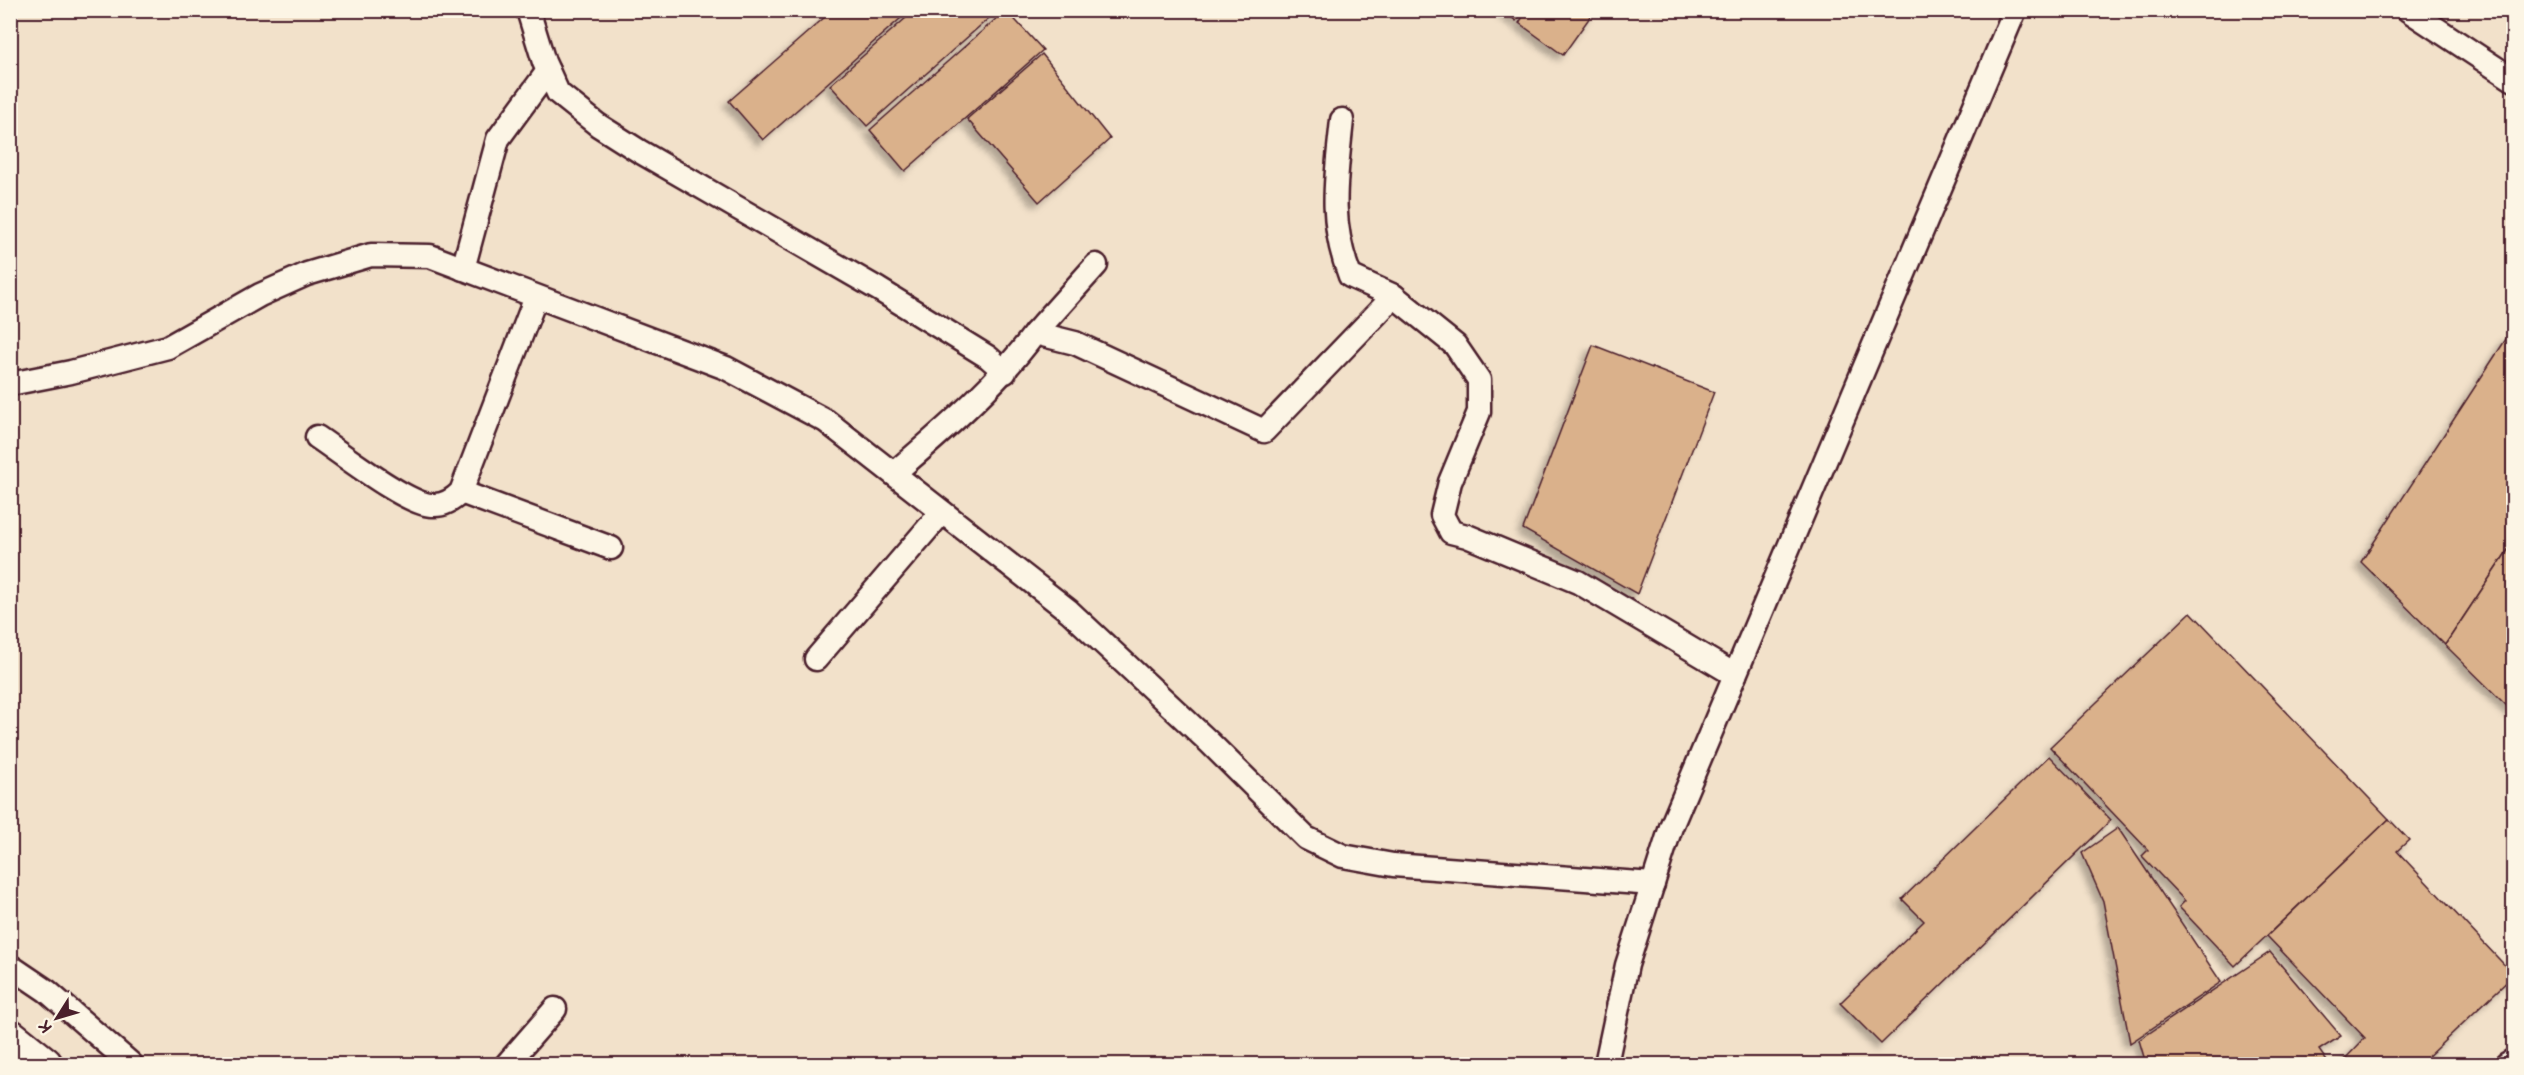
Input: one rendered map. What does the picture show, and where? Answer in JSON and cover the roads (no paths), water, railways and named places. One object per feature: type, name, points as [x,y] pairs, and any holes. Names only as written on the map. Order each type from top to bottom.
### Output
[{"type":"highway","points":[[10,1036],[45,1065]]},
{"type":"street","points":[[528,10],[548,71],[558,93],[598,124],[878,289],[988,357],[1005,372]]},
{"type":"street","points":[[1606,1065],[1627,965],[1671,827],[2015,10]]},
{"type":"street","points":[[2408,10],[2514,80]]},
{"type":"street","points":[[464,269],[498,139],[548,71]]},
{"type":"street","points":[[1342,120],[1334,207],[1339,249],[1350,276],[1394,296],[1455,345],[1479,380],[1479,412],[1450,482],[1442,515],[1451,532],[1467,536],[1578,582],[1735,675]]},
{"type":"street","points":[[10,384],[70,372],[168,347],[260,295],[307,274],[371,255],[430,256],[726,368],[826,420],[1069,611],[1209,742],[1306,838],[1343,856],[1393,865],[1653,884]]},
{"type":"street","points":[[894,473],[964,412],[1005,372],[1035,333],[1096,265]]},
{"type":"street","points":[[1035,333],[1075,343],[1264,431],[1394,296]]},
{"type":"street","points":[[317,436],[402,494],[424,504],[440,505],[455,498],[461,492],[536,297]]},
{"type":"street","points":[[461,492],[611,548]]},
{"type":"street","points":[[816,659],[942,512]]},
{"type":"street","points":[[10,966],[47,991],[131,1065]]},
{"type":"street","points":[[507,1065],[555,1009]]},
{"type":"street","points":[[2507,1065],[2514,1060]]}]
